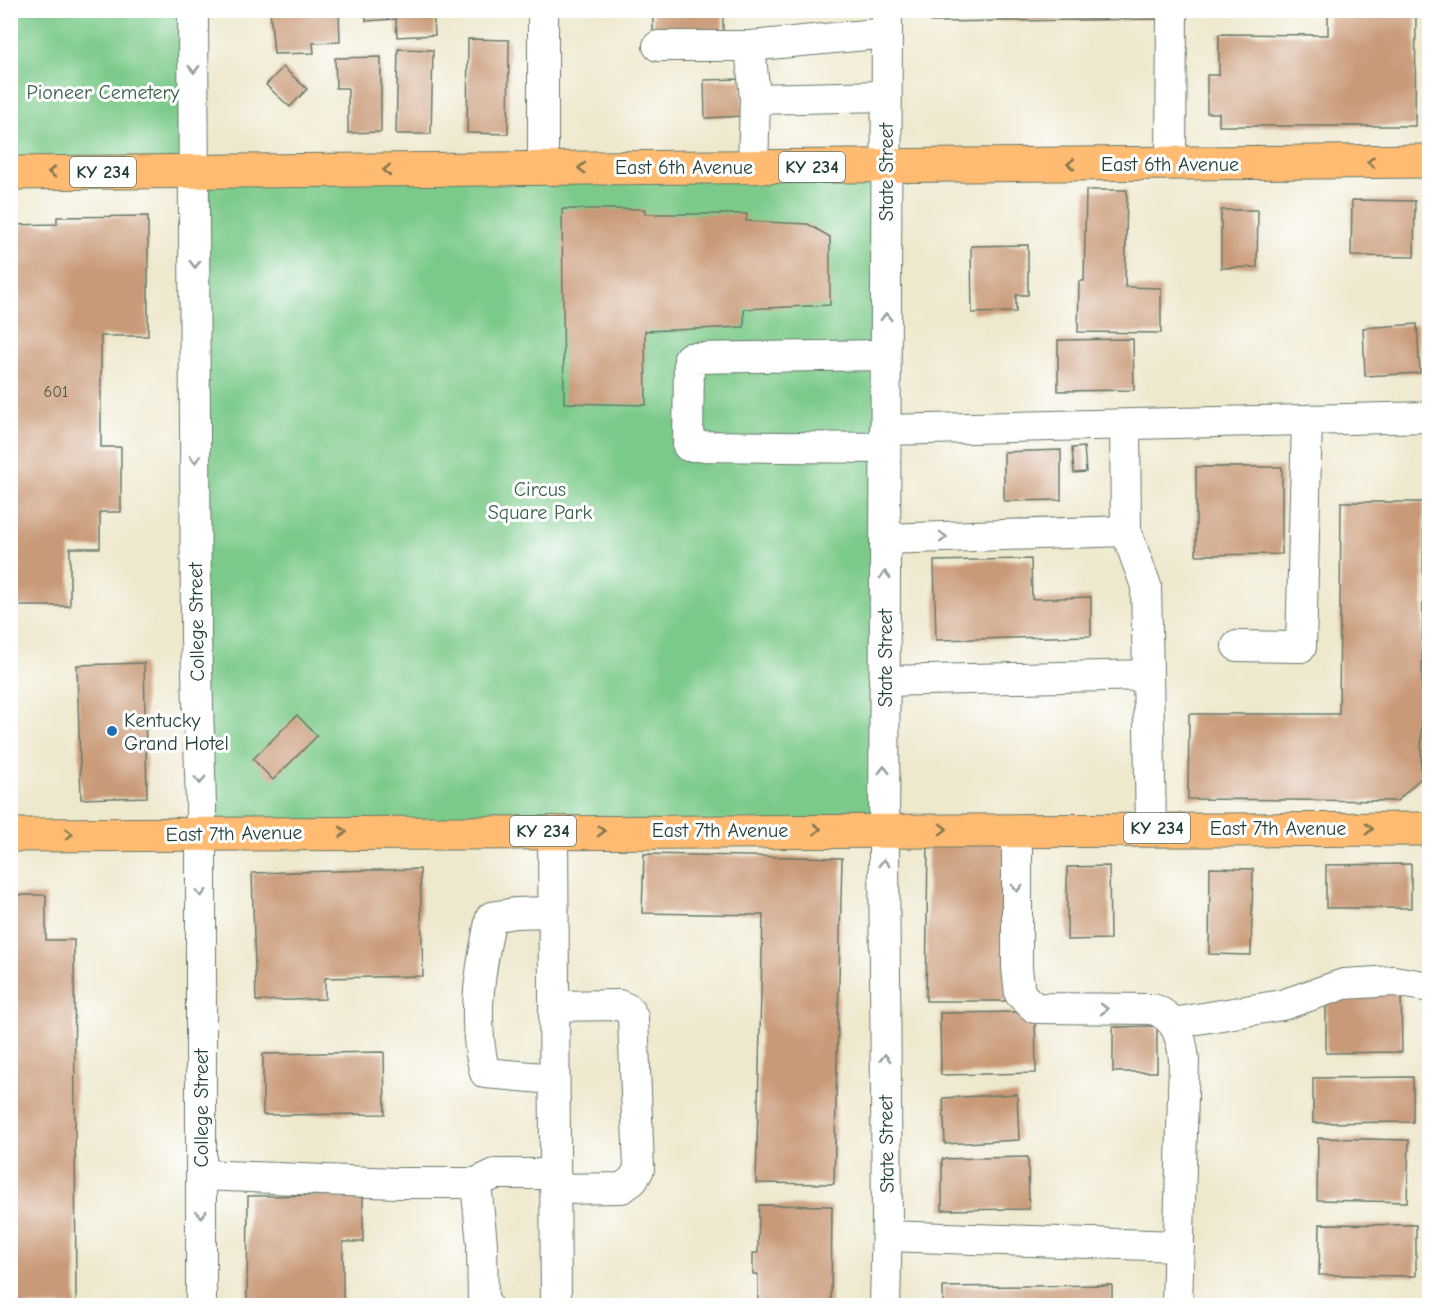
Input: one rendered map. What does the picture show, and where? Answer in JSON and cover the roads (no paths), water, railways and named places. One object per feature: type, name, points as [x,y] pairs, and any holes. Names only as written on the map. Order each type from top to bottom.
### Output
[{"type":"main road","name":"East 6th Avenue","points":[[10,173],[1430,161]]},
{"type":"main road","name":"East 7th Avenue","points":[[10,835],[884,829],[1430,829]]},
{"type":"street","name":"College Street","points":[[193,10],[195,627],[201,835],[201,1305]]},
{"type":"street","points":[[543,10],[543,168]]},
{"type":"street","points":[[1172,10],[1172,163]]},
{"type":"street","points":[[658,46],[750,46],[887,22]]},
{"type":"street","name":"State Street","points":[[885,1305],[887,1236],[884,681],[887,22]]},
{"type":"street","points":[[750,46],[755,99],[753,167]]},
{"type":"street","points":[[755,99],[886,96]]},
{"type":"street","points":[[885,355],[689,358],[688,446],[885,439],[1125,425],[1430,417]]},
{"type":"street","points":[[1237,645],[1301,647],[1307,420]]},
{"type":"street","points":[[1125,425],[1126,531],[1146,586],[1151,828]]},
{"type":"street","points":[[885,539],[1126,531]]},
{"type":"street","points":[[884,681],[1148,675]]},
{"type":"street","points":[[1017,830],[1017,968],[1020,994],[1035,1008],[1153,1009],[1173,1023],[1183,1047],[1177,1305]]},
{"type":"street","points":[[553,831],[556,1305]]},
{"type":"street","points":[[554,912],[515,913],[491,917],[477,982],[479,1053],[485,1073],[554,1079]]},
{"type":"street","points":[[1173,1023],[1282,1005],[1344,984],[1394,981],[1430,987]]},
{"type":"street","points":[[201,1175],[396,1183],[476,1183],[495,1174],[622,1188],[633,1180],[639,1169],[633,1017],[628,1009],[619,1005],[554,1006]]},
{"type":"street","points":[[476,1183],[482,1244],[483,1300],[487,1305]]},
{"type":"street","points":[[887,1236],[1179,1246]]},
{"type":"place","name":"Kentucky Grand Hotel","points":[[112,731]]},
{"type":"park label","name":"Pioneer Cemetery","points":[[103,92]]},
{"type":"park label","name":"Circus Square Park","points":[[540,500]]}]
